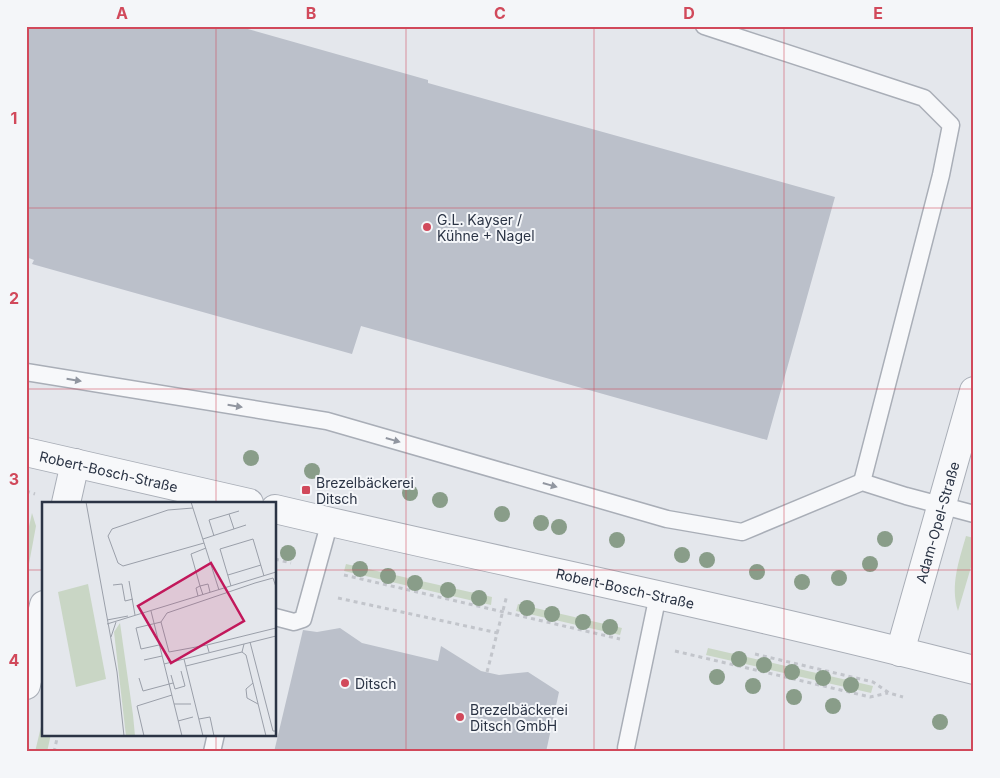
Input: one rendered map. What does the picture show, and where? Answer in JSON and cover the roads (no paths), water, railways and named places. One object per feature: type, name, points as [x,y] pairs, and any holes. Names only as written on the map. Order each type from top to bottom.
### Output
[{"type":"street","name":"Adam-Opel-Straße","points":[[900,652],[974,391]]},
{"type":"street","name":"Robert-Bosch-Straße","points":[[26,452],[75,463],[178,495],[240,502]]},
{"type":"street","points":[[66,502],[75,463]]},
{"type":"street","name":"Robert-Bosch-Straße","points":[[276,509],[658,595],[974,670]]},
{"type":"street","points":[[26,685],[42,614]]},
{"type":"lane","points":[[704,26],[924,98],[951,125],[941,175],[862,482]]},
{"type":"lane","points":[[26,372],[327,422],[667,519],[742,532],[862,482],[974,514]]},
{"type":"lane","points":[[276,618],[294,622],[302,619],[330,521]]},
{"type":"lane","points":[[626,748],[658,595]]},
{"type":"lane","points":[[212,752],[216,736]]},
{"type":"place","name":"G.L. Kayser / Kühne + Nagel","points":[[427,227]]},
{"type":"place","name":"Brezelbäckerei Ditsch","points":[[306,490]]},
{"type":"place","name":"Ditsch","points":[[345,683]]},
{"type":"place","name":"Brezelbäckerei Ditsch GmbH","points":[[460,717]]}]
